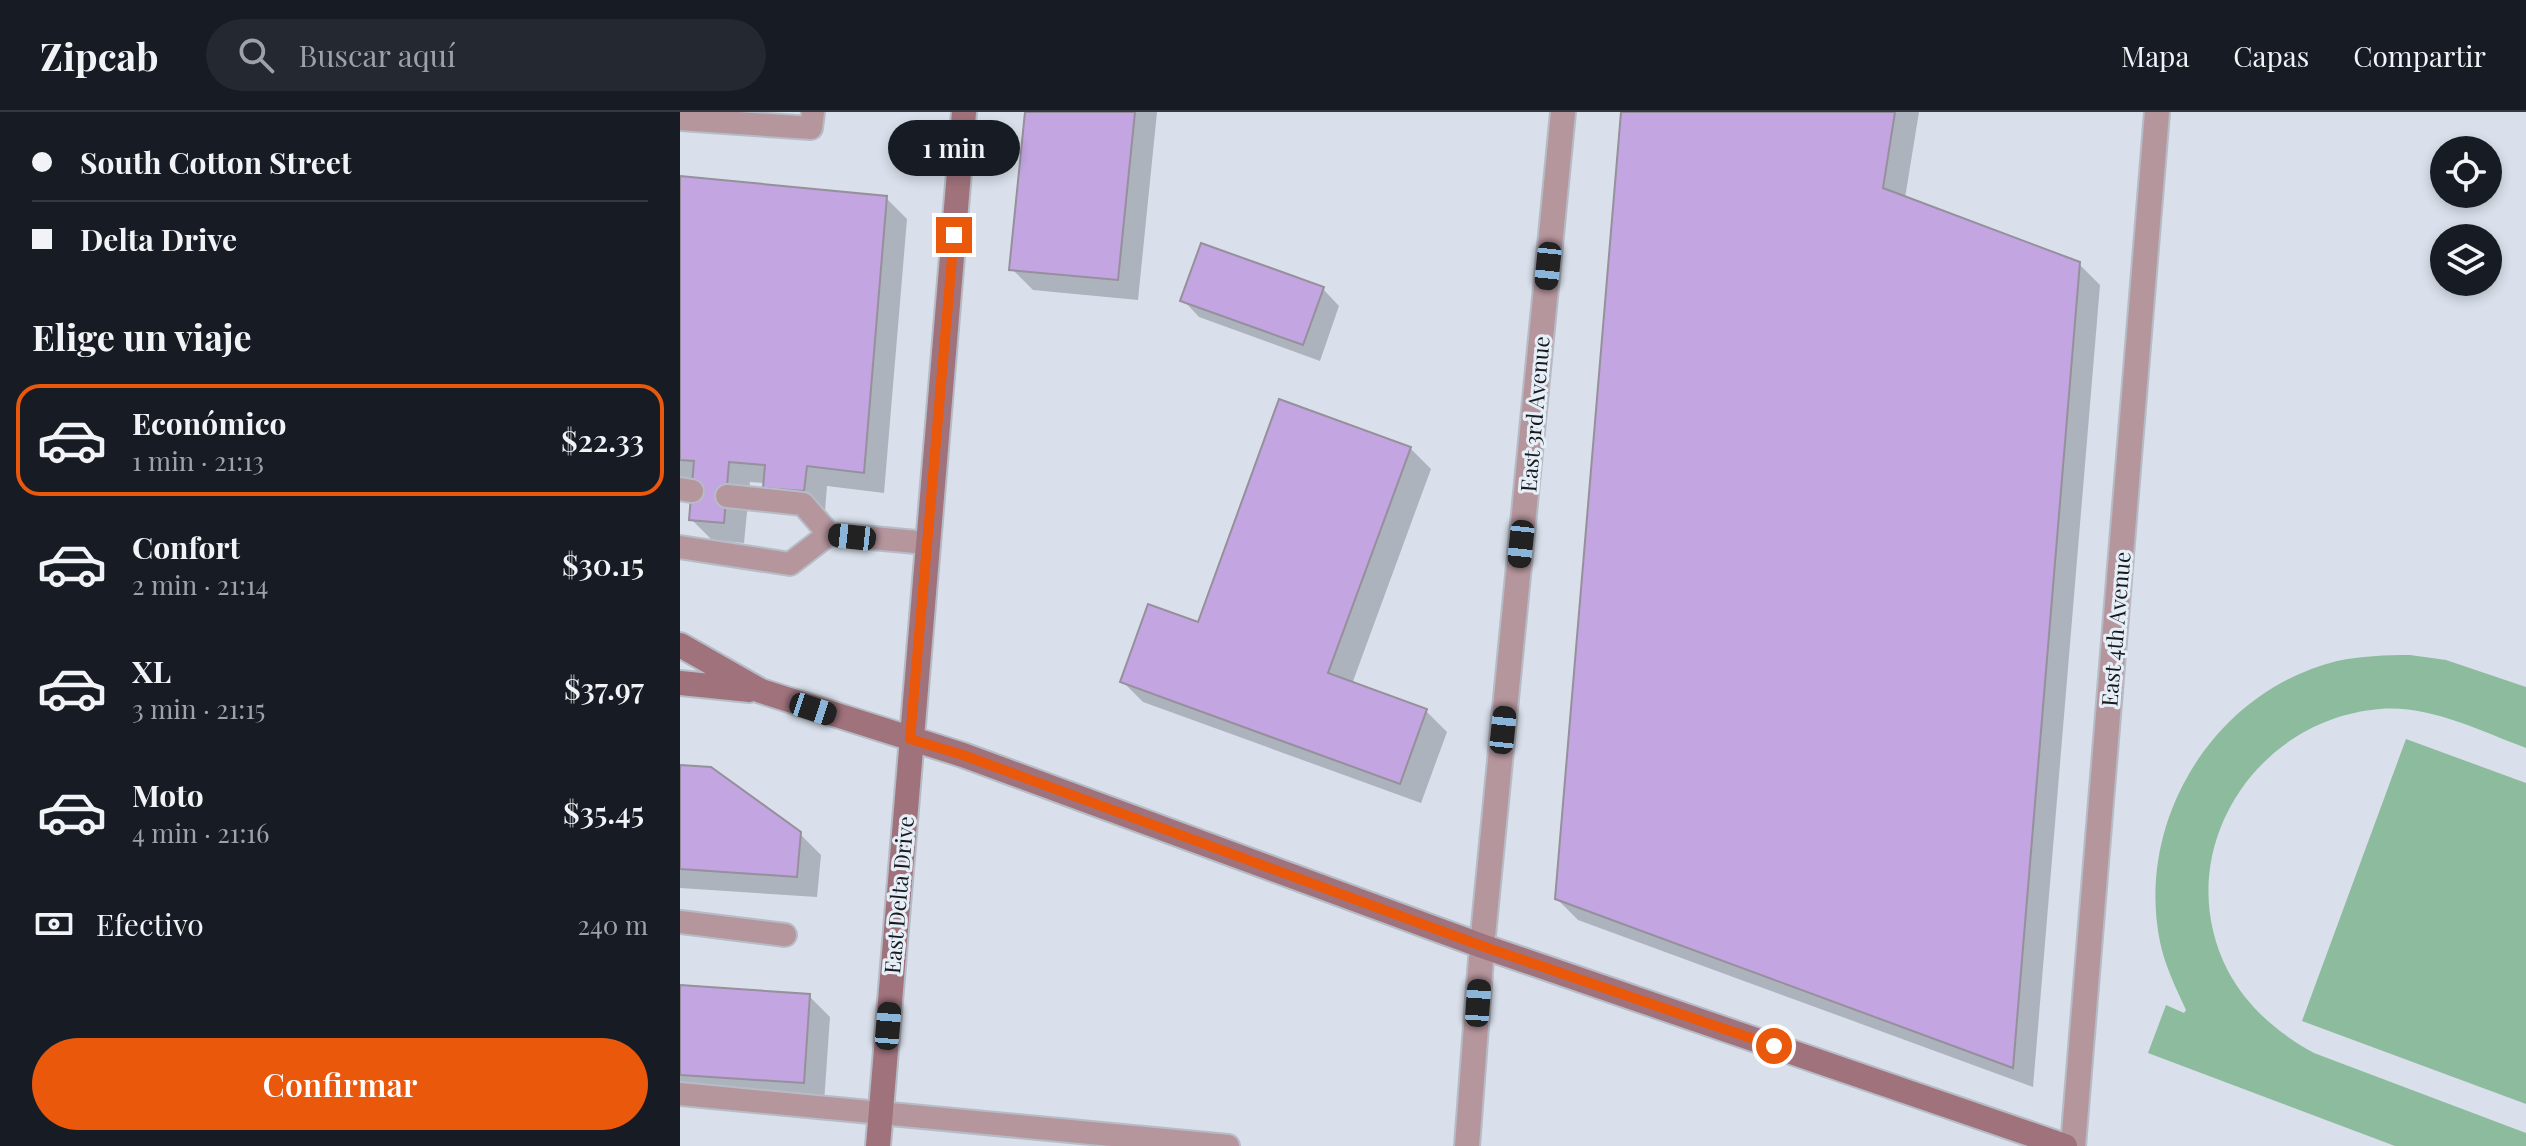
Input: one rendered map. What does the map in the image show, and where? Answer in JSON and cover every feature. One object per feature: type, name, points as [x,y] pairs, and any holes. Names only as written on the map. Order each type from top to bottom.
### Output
[{"type":"street","name":"East Delta Drive","points":[[878,1146],[964,112]]},
{"type":"street","name":"East 3rd Avenue","points":[[1467,1146],[1482,946],[1563,112]]},
{"type":"street","name":"East 4th Avenue","points":[[2073,1146],[2157,112]]},
{"type":"street","points":[[680,645],[761,691],[963,755],[1482,946],[2065,1146]]},
{"type":"street","points":[[680,683],[761,691]]},
{"type":"lane","points":[[680,119],[811,128],[813,112]]},
{"type":"lane","points":[[727,496],[803,504],[829,534]]},
{"type":"lane","points":[[680,547],[790,564],[829,534],[927,543]]},
{"type":"lane","points":[[680,922],[785,935]]},
{"type":"lane","points":[[680,1094],[1228,1146]]},
{"type":"green space","points":[[2410,655],[2446,660],[2526,687],[2526,748],[2436,715],[2399,709],[2380,709],[2335,718],[2295,738],[2261,765],[2234,800],[2217,839],[2209,882],[2212,927],[2236,984],[2255,1008],[2288,1037],[2314,1053],[2526,1133],[2526,1146],[2395,1146],[2148,1053],[2166,1005],[2184,1013],[2186,1010],[2162,951],[2155,896],[2160,850],[2173,807],[2193,767],[2221,731],[2254,700],[2293,677],[2346,659]]},
{"type":"green space","points":[[2406,739],[2526,783],[2526,1104],[2302,1021]]},
{"type":"building","points":[[1025,112],[1135,112],[1118,280],[1009,270]]},
{"type":"building","points":[[1621,112],[1895,112],[1883,188],[2080,262],[2013,1068],[1555,899]]},
{"type":"building","points":[[680,176],[887,196],[864,473],[807,466],[804,491],[763,488],[765,465],[729,462],[724,523],[689,520],[694,461],[680,460]]},
{"type":"building","points":[[1201,243],[1324,287],[1303,345],[1180,301]]},
{"type":"building","points":[[1279,399],[1411,447],[1328,673],[1427,709],[1400,784],[1120,682],[1148,604],[1198,622]]},
{"type":"building","points":[[680,765],[711,767],[801,832],[797,877],[680,869]]},
{"type":"building","points":[[680,985],[810,994],[804,1083],[680,1075]]},
{"type":"route","points":[[954,235],[910,739],[963,755],[1482,946],[1774,1046]]}]
